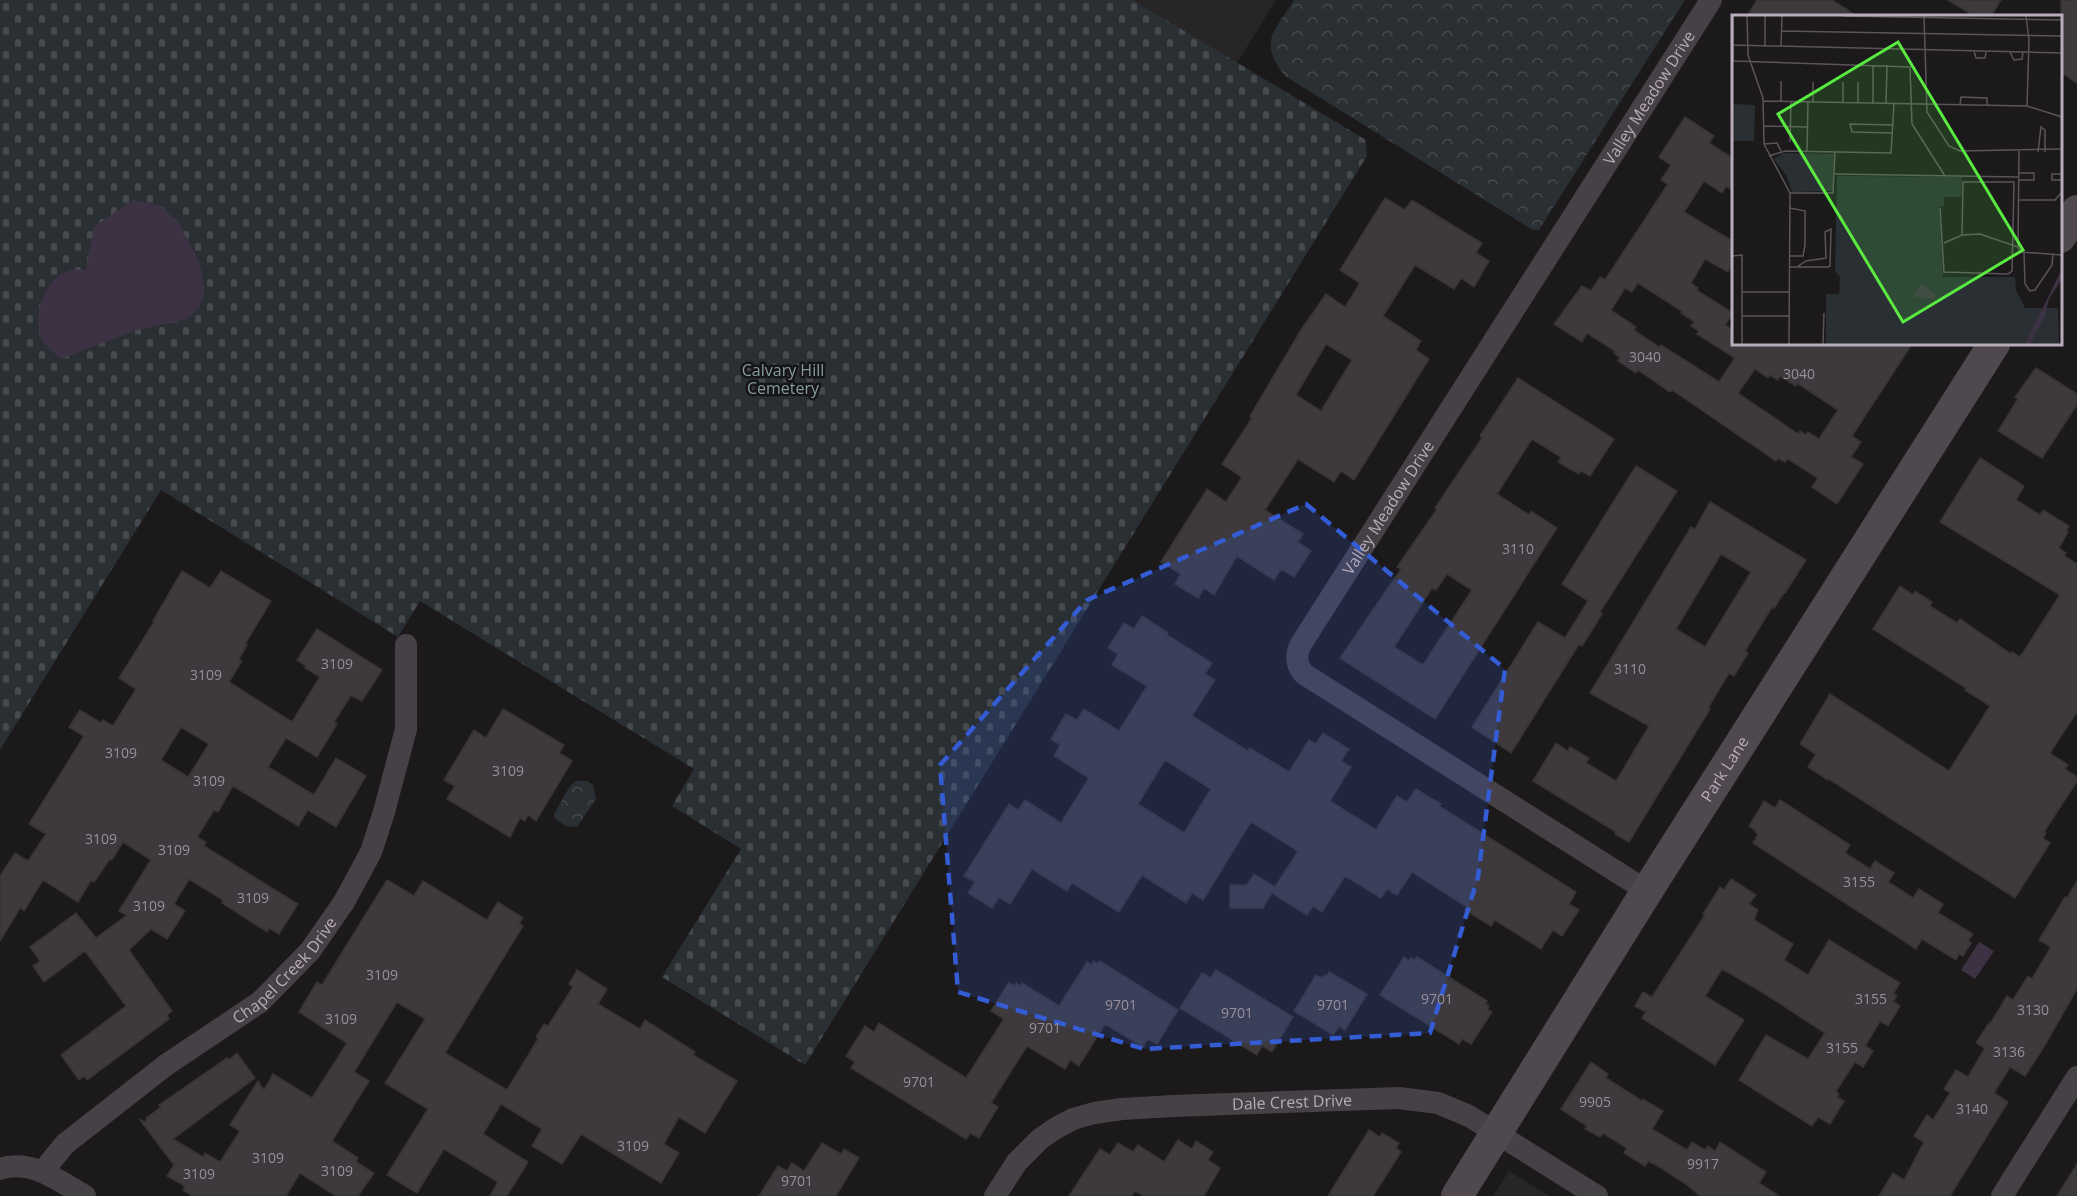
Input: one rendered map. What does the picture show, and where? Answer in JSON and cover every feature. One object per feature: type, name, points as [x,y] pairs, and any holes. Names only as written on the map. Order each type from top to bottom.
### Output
[{"type":"street","name":"Valley Meadow Drive","points":[[1647,891],[1304,674],[1296,657],[1301,645],[1711,0]]},
{"type":"street","points":[[2062,235],[2077,210]]},
{"type":"street","name":"Park Lane","points":[[1457,1196],[1647,891],[1993,345]]},
{"type":"street","name":"Chapel Creek Drive","points":[[43,1171],[65,1144],[156,1073],[260,1002],[310,951],[344,902],[371,852],[406,729],[406,645]]},
{"type":"street","points":[[2002,1196],[2077,1077]]},
{"type":"street","name":"Dale Crest Drive","points":[[995,1196],[1017,1162],[1040,1139],[1073,1119],[1094,1113],[1122,1108],[1399,1098],[1438,1103],[1469,1116],[1597,1196]]},
{"type":"street","points":[[0,1169],[10,1166],[43,1171],[85,1196]]},
{"type":"highlighted area","points":[[1306,504],[1505,669],[1478,877],[1430,1033],[1144,1049],[958,992],[940,765],[1087,600]]},
{"type":"shaded area","points":[[1133,0],[1276,0],[1237,63]]},
{"type":"shaded area","points":[[133,200],[161,206],[178,222],[199,261],[205,292],[199,308],[187,319],[134,331],[61,359],[44,343],[40,334],[38,324],[41,302],[46,291],[59,275],[70,270],[86,270],[94,227]]},
{"type":"shaded area","points":[[1979,942],[1994,951],[1975,979],[1961,970]]},
{"type":"shaded area","points":[[1509,1171],[1549,1196],[1493,1196]]},
{"type":"green space","name":"Calvary Hill Cemetery","points":[[0,0],[1133,0],[1366,140],[1367,156],[805,1065],[662,977],[741,849],[672,806],[694,769],[420,601],[398,637],[161,490],[0,750]]},
{"type":"green space","points":[[1294,0],[1685,0],[1539,230],[1533,230],[1285,76],[1272,54],[1271,45],[1275,29]]},
{"type":"green space","points":[[576,781],[587,781],[593,785],[596,799],[577,827],[566,826],[555,819],[554,814],[570,786]]},
{"type":"building","points":[[1757,0],[1832,0],[1855,15],[1748,15]]},
{"type":"building","points":[[1948,0],[2001,0],[1992,15],[1972,15]]},
{"type":"building","points":[[2061,0],[2077,0],[2077,83],[2062,73]]},
{"type":"building","points":[[1685,117],[1714,136],[1709,143],[1732,158],[1732,190],[1726,186],[1722,193],[1704,181],[1684,212],[1732,241],[1732,265],[1728,272],[1705,259],[1691,283],[1698,288],[1696,290],[1732,312],[1725,325],[1732,330],[1732,345],[1911,345],[1852,436],[1861,442],[1851,457],[1863,464],[1837,504],[1812,487],[1818,478],[1788,459],[1785,462],[1778,458],[1776,461],[1672,390],[1670,392],[1638,370],[1636,373],[1618,361],[1620,358],[1614,353],[1615,351],[1587,333],[1582,342],[1554,324],[1582,286],[1591,291],[1600,277],[1605,280],[1668,184],[1661,180],[1671,165],[1659,157]],"holes":[[[1638,283],[1682,311],[1681,313],[1695,322],[1691,326],[1699,331],[1697,334],[1735,358],[1719,382],[1661,345],[1659,347],[1611,310],[1625,288],[1632,292]],[[1755,369],[1768,378],[1770,375],[1778,380],[1780,376],[1796,386],[1797,383],[1838,410],[1819,439],[1808,432],[1806,435],[1800,431],[1798,434],[1738,393]]]},
{"type":"building","points":[[1385,198],[1405,210],[1412,200],[1482,243],[1476,253],[1489,261],[1474,287],[1461,278],[1454,289],[1415,265],[1383,316],[1421,341],[1416,350],[1429,359],[1354,480],[1341,471],[1334,482],[1298,459],[1265,510],[1303,534],[1298,542],[1311,551],[1294,577],[1281,569],[1274,580],[1237,556],[1214,595],[1204,588],[1198,598],[1175,584],[1181,574],[1161,562],[1207,489],[1226,502],[1242,477],[1222,464],[1252,418],[1250,416],[1301,330],[1326,294],[1345,307],[1360,283],[1340,270]],"holes":[[[1326,344],[1352,360],[1321,411],[1296,395]]]},
{"type":"building","points":[[2036,368],[2077,394],[2077,405],[2042,458],[1998,431],[2018,399],[2015,397]]},
{"type":"building","points":[[1518,378],[1614,439],[1590,476],[1581,471],[1579,474],[1558,462],[1561,457],[1532,439],[1497,494],[1529,515],[1531,511],[1557,528],[1435,719],[1340,658],[1401,569],[1397,567],[1482,438],[1480,436]],"holes":[[[1447,574],[1472,590],[1423,665],[1394,647],[1432,588],[1436,590]]]},
{"type":"building","points":[[1980,458],[2024,486],[2016,500],[2040,515],[2043,510],[2069,526],[2059,548],[2066,553],[2064,556],[2077,564],[2077,712],[2050,753],[2068,765],[2065,769],[2077,777],[2077,781],[2044,832],[2046,833],[2043,838],[2050,843],[2015,898],[1808,767],[1816,754],[1800,744],[1830,694],[1949,771],[1990,706],[1965,690],[1966,688],[1873,629],[1900,586],[1913,595],[1915,591],[1932,602],[1930,606],[1957,623],[1960,619],[2011,654],[2012,652],[2020,657],[2060,595],[1940,522]]},
{"type":"building","points":[[1636,466],[1677,491],[1600,612],[1602,614],[1582,646],[1579,644],[1511,753],[1472,727],[1538,622],[1565,638],[1588,601],[1562,584]]},
{"type":"building","points":[[1710,502],[1806,560],[1785,593],[1774,608],[1772,607],[1745,651],[1748,653],[1734,676],[1729,673],[1708,708],[1710,709],[1629,842],[1533,781],[1556,743],[1568,751],[1570,747],[1589,758],[1586,763],[1616,781],[1649,726],[1590,693],[1691,527],[1695,529]],"holes":[[[1721,554],[1751,572],[1705,647],[1676,629]]]},
{"type":"building","points":[[182,571],[210,588],[221,571],[271,601],[245,644],[247,645],[239,659],[242,661],[229,682],[292,722],[320,677],[297,660],[317,629],[382,670],[362,701],[351,695],[334,722],[337,724],[317,757],[286,738],[268,767],[314,795],[336,758],[366,776],[336,827],[308,810],[298,826],[233,786],[218,812],[214,810],[197,837],[206,842],[204,846],[298,904],[279,934],[269,928],[267,932],[189,879],[174,904],[185,911],[167,939],[151,929],[129,950],[172,1011],[167,1015],[169,1019],[87,1080],[84,1076],[79,1080],[61,1055],[126,1006],[85,951],[44,982],[33,966],[40,961],[30,947],[76,913],[96,938],[127,915],[119,911],[151,860],[123,842],[94,882],[91,880],[78,902],[43,880],[24,911],[20,908],[0,941],[0,876],[15,853],[28,861],[46,834],[29,824],[84,736],[69,727],[80,710],[101,723],[103,720],[113,726],[136,689],[119,678]],"holes":[[[181,727],[209,744],[188,777],[161,760]]]},
{"type":"building","points":[[1142,616],[1168,633],[1167,635],[1212,663],[1205,674],[1215,680],[1192,716],[1248,751],[1250,748],[1289,772],[1309,740],[1316,744],[1323,733],[1349,749],[1341,761],[1351,767],[1330,801],[1376,830],[1397,796],[1407,802],[1416,789],[1441,804],[1439,806],[1576,892],[1569,904],[1579,910],[1562,936],[1553,930],[1541,949],[1495,920],[1491,926],[1465,910],[1467,907],[1412,872],[1397,895],[1387,889],[1381,898],[1345,876],[1322,912],[1313,906],[1307,915],[1272,893],[1263,908],[1230,908],[1230,885],[1247,885],[1254,874],[1275,887],[1298,851],[1251,822],[1203,900],[1192,893],[1186,903],[1142,875],[1119,912],[1072,883],[1067,891],[1032,869],[1010,904],[999,897],[992,908],[968,893],[975,882],[964,876],[1009,804],[1018,810],[1025,800],[1061,823],[1089,778],[1054,756],[1060,745],[1051,739],[1066,714],[1077,720],[1084,709],[1119,731],[1147,686],[1112,665],[1118,654],[1108,648],[1124,623],[1134,629]],"holes":[[[1165,760],[1211,789],[1184,833],[1138,804]]]},
{"type":"building","points":[[503,709],[564,745],[559,753],[572,761],[536,821],[528,815],[525,821],[520,818],[510,837],[447,799],[455,786],[444,780],[474,730],[486,738]]},
{"type":"building","points":[[1780,800],[1850,845],[1845,853],[1870,869],[1875,861],[1894,873],[1888,882],[1913,898],[1919,889],[1943,904],[1938,913],[1973,934],[1968,941],[1971,943],[1963,956],[1959,954],[1956,960],[1922,939],[1916,949],[1753,843],[1758,834],[1749,826],[1764,801],[1775,808]]},
{"type":"building","points":[[1731,879],[1756,895],[1749,904],[1758,910],[1754,920],[1793,944],[1784,960],[1808,975],[1829,940],[1900,983],[1893,994],[1897,996],[1893,1001],[1900,1006],[1888,1026],[1880,1021],[1865,1046],[1873,1051],[1863,1067],[1855,1062],[1836,1091],[1839,1094],[1837,1097],[1844,1101],[1830,1124],[1818,1117],[1812,1126],[1739,1080],[1766,1035],[1808,1059],[1825,1033],[1762,992],[1722,969],[1705,996],[1744,1020],[1715,1065],[1642,1018],[1646,1012],[1635,1006],[1643,992],[1652,997],[1705,915],[1703,914],[1720,887],[1724,890]]},
{"type":"building","points":[[387,880],[414,896],[423,881],[487,920],[498,902],[523,918],[519,923],[523,926],[445,1053],[507,1090],[538,1039],[536,1037],[544,1024],[548,1026],[573,987],[569,984],[577,970],[607,989],[598,1004],[640,1029],[645,1020],[695,1052],[693,1055],[737,1081],[705,1133],[679,1117],[664,1144],[679,1153],[661,1183],[581,1134],[562,1164],[532,1146],[542,1129],[501,1104],[483,1134],[528,1162],[507,1196],[490,1196],[498,1182],[444,1149],[417,1193],[387,1175],[428,1109],[385,1083],[425,1019],[397,1002],[354,1072],[369,1081],[332,1141],[358,1158],[356,1162],[374,1173],[358,1196],[336,1196],[300,1173],[286,1196],[192,1196],[183,1190],[185,1186],[167,1176],[174,1165],[140,1120],[145,1122],[146,1118],[161,1107],[159,1105],[227,1058],[229,1060],[237,1053],[255,1078],[173,1139],[203,1157],[205,1153],[220,1162],[240,1131],[230,1125],[258,1081],[264,1090],[273,1074],[312,1098],[347,1043],[299,1012],[317,982],[322,985]]},
{"type":"building","points":[[2077,881],[2077,989],[2045,1045],[2025,1076],[2010,1067],[1994,1093],[2008,1102],[1950,1196],[1879,1196],[1893,1173],[1904,1180],[1924,1142],[1914,1136],[1927,1115],[1933,1120],[1950,1093],[1944,1089],[1956,1070],[1968,1077],[1985,1048],[1976,1043],[2007,996],[2013,1000],[2028,976],[2032,979],[2051,947],[2039,940]]},
{"type":"building","points":[[1404,957],[1409,961],[1417,957],[1487,1001],[1485,1004],[1489,1006],[1487,1009],[1492,1012],[1471,1044],[1462,1039],[1459,1044],[1380,995]]},
{"type":"building","points":[[1094,961],[1098,964],[1100,961],[1178,1010],[1157,1044],[1148,1039],[1143,1047],[1105,1024],[1079,1066],[1070,1060],[1065,1069],[1027,1046],[991,1103],[998,1107],[979,1138],[970,1133],[966,1139],[851,1068],[855,1062],[846,1056],[865,1026],[874,1032],[879,1023],[966,1078],[1004,1019],[991,1011],[1009,982],[1014,986],[1016,983],[1020,986],[1022,983],[1059,1006],[1087,962],[1092,965]]},
{"type":"building","points":[[1216,970],[1293,1017],[1272,1052],[1262,1046],[1257,1055],[1180,1008],[1202,973],[1211,978]]},
{"type":"building","points":[[1329,972],[1367,994],[1345,1030],[1339,1026],[1333,1035],[1294,1011],[1316,975],[1322,978]]},
{"type":"building","points":[[1591,1062],[1608,1074],[1606,1078],[1642,1101],[1643,1099],[1663,1111],[1652,1129],[1687,1150],[1692,1142],[1705,1150],[1708,1146],[1715,1151],[1720,1142],[1766,1172],[1759,1183],[1779,1196],[1700,1196],[1658,1166],[1648,1161],[1645,1166],[1624,1153],[1627,1148],[1603,1133],[1600,1137],[1585,1129],[1587,1126],[1561,1109]]},
{"type":"building","points":[[1369,1130],[1380,1137],[1382,1133],[1399,1143],[1396,1148],[1401,1152],[1373,1196],[1328,1196]]},
{"type":"building","points":[[1178,1140],[1192,1149],[1196,1141],[1213,1152],[1208,1160],[1220,1168],[1204,1196],[1144,1196],[1135,1191],[1132,1196],[1069,1196],[1100,1149],[1110,1155],[1118,1143],[1133,1152],[1138,1145],[1164,1162]]},
{"type":"building","points":[[822,1143],[841,1154],[844,1149],[859,1158],[836,1196],[759,1196],[778,1166],[787,1171],[792,1163],[804,1171]]},
{"type":"building","points":[[2077,1164],[2077,1196],[2057,1196]]}]
